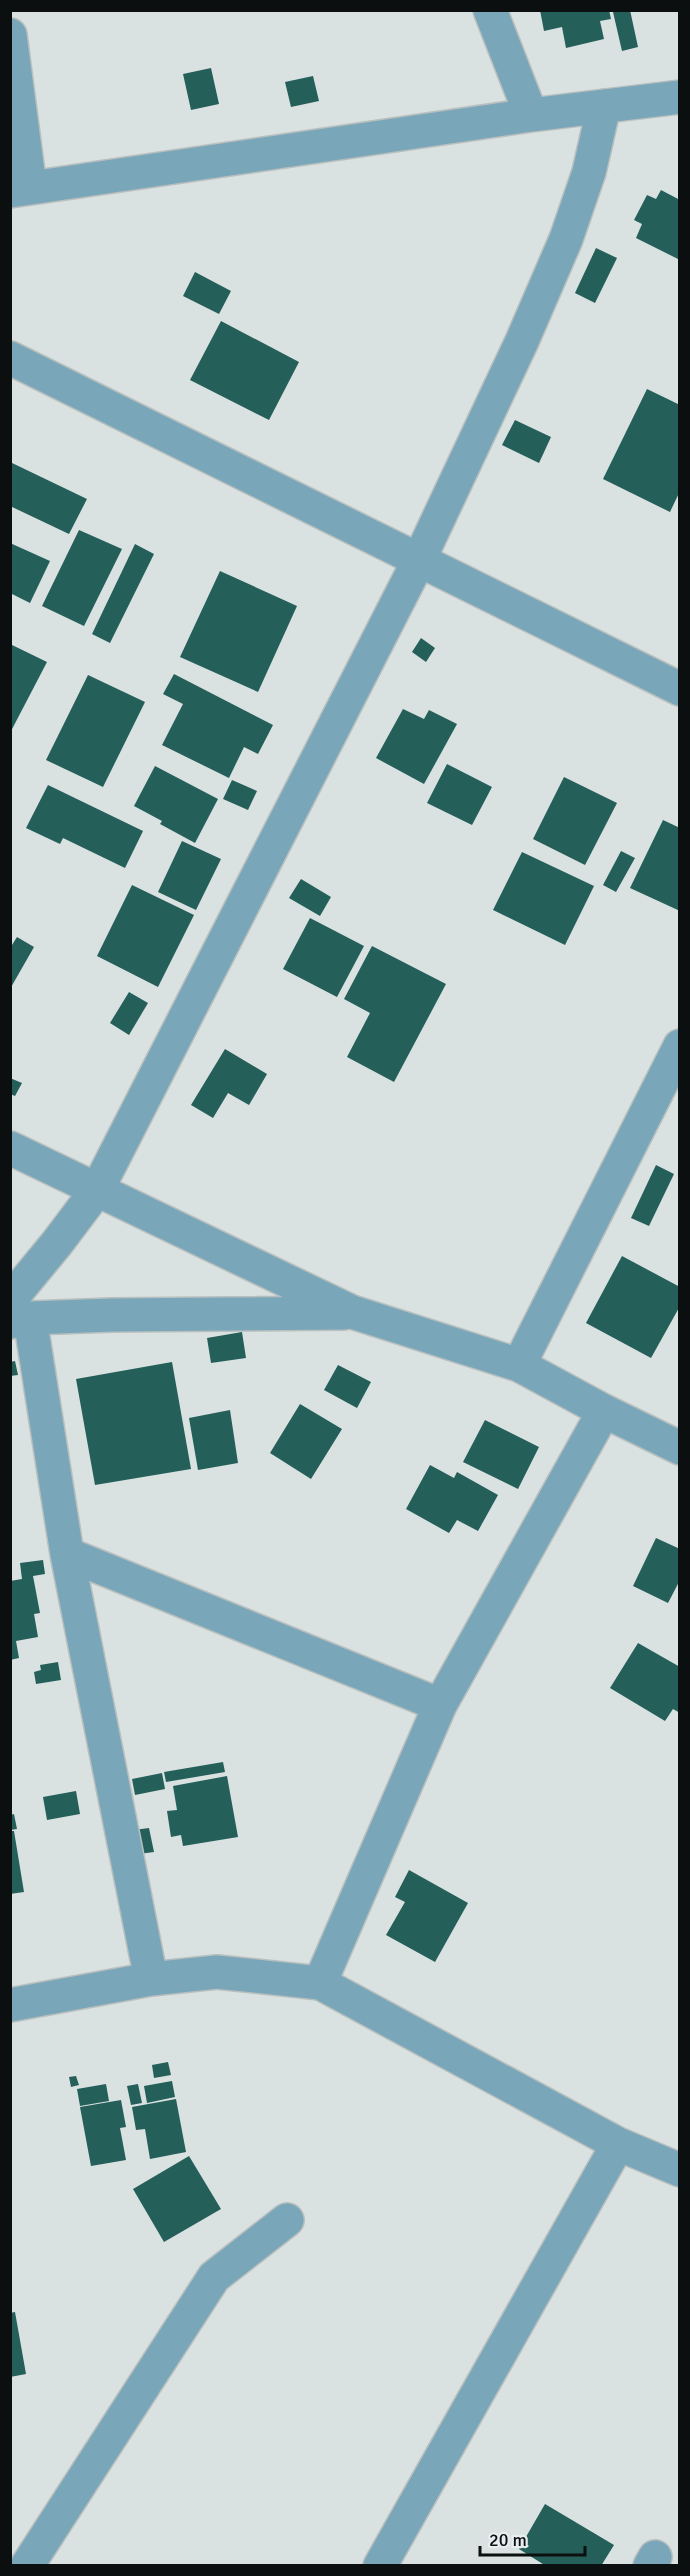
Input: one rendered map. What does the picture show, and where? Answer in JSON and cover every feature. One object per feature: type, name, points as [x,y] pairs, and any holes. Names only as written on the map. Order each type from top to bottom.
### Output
[{"type":"street","points":[[490,10],[531,115]]},
{"type":"street","points":[[10,34],[20,189],[531,115],[680,97]]},
{"type":"street","points":[[151,1979],[17,1313],[97,1190],[419,560],[522,342],[566,238],[589,172],[604,106]]},
{"type":"street","points":[[10,358],[680,689]]},
{"type":"street","points":[[519,1365],[680,1046]]},
{"type":"street","points":[[10,1148],[352,1312],[519,1365],[604,1411],[680,1448]]},
{"type":"street","points":[[17,1313],[352,1312]]},
{"type":"street","points":[[320,1983],[440,1705],[604,1411]]},
{"type":"street","points":[[67,1554],[440,1705]]},
{"type":"street","points":[[10,2005],[151,1979],[217,1972],[320,1983],[618,2144],[680,2170]]},
{"type":"street","points":[[380,2565],[618,2144]]},
{"type":"street","points":[[27,2565],[214,2277],[287,2220]]},
{"type":"building","points":[[540,10],[609,10],[611,19],[600,21],[604,39],[566,48],[562,27],[544,31]]},
{"type":"building","points":[[630,10],[638,47],[622,51],[613,12]]},
{"type":"building","points":[[211,68],[219,104],[191,110],[183,74]]},
{"type":"building","points":[[313,76],[319,101],[291,107],[285,82]]},
{"type":"building","points":[[661,190],[680,200],[680,260],[636,238],[642,224],[634,220],[647,195],[656,199]]},
{"type":"building","points":[[596,248],[617,258],[595,303],[575,293]]},
{"type":"building","points":[[195,272],[231,291],[219,314],[183,296]]},
{"type":"building","points":[[221,321],[299,362],[269,420],[190,380]]},
{"type":"building","points":[[647,389],[680,405],[680,491],[670,512],[603,479]]},
{"type":"building","points":[[515,420],[551,437],[539,463],[502,445]]},
{"type":"building","points":[[10,462],[87,499],[69,534],[10,506]]},
{"type":"building","points":[[79,530],[122,549],[84,626],[42,606]]},
{"type":"building","points":[[10,543],[50,561],[30,603],[10,593]]},
{"type":"building","points":[[135,544],[154,554],[110,643],[92,634]]},
{"type":"building","points":[[220,571],[297,606],[258,692],[180,657]]},
{"type":"building","points":[[421,638],[435,648],[426,662],[412,652]]},
{"type":"building","points":[[10,644],[47,662],[10,733]]},
{"type":"building","points":[[174,674],[273,725],[258,754],[244,747],[229,778],[162,745],[183,704],[163,694]]},
{"type":"building","points":[[88,675],[145,702],[103,787],[46,760]]},
{"type":"building","points":[[403,709],[424,719],[429,710],[457,724],[424,784],[376,758]]},
{"type":"building","points":[[447,764],[492,787],[472,825],[427,803]]},
{"type":"building","points":[[155,766],[218,799],[195,843],[160,824],[162,821],[134,806]]},
{"type":"building","points":[[564,777],[617,803],[585,865],[533,839]]},
{"type":"building","points":[[232,780],[257,791],[248,810],[223,799]]},
{"type":"building","points":[[48,785],[143,831],[125,868],[63,838],[60,844],[26,828]]},
{"type":"building","points":[[663,820],[680,828],[680,911],[630,888]]},
{"type":"building","points":[[182,841],[221,859],[196,910],[158,892]]},
{"type":"building","points":[[621,851],[635,858],[616,892],[603,885]]},
{"type":"building","points":[[522,852],[594,886],[565,945],[493,910]]},
{"type":"building","points":[[301,879],[331,897],[320,916],[289,898]]},
{"type":"building","points":[[132,885],[194,915],[158,987],[97,956]]},
{"type":"building","points":[[310,918],[364,946],[337,997],[283,969]]},
{"type":"building","points":[[17,937],[34,947],[10,989],[10,944],[12,945]]},
{"type":"building","points":[[372,946],[446,984],[394,1082],[347,1057],[370,1013],[344,999]]},
{"type":"building","points":[[129,992],[148,1003],[129,1035],[110,1023]]},
{"type":"building","points":[[225,1049],[267,1074],[249,1105],[228,1093],[213,1118],[191,1105]]},
{"type":"building","points":[[10,1078],[22,1083],[15,1096],[10,1094]]},
{"type":"building","points":[[656,1165],[674,1174],[649,1226],[631,1218]]},
{"type":"building","points":[[622,1256],[680,1287],[680,1306],[651,1358],[586,1323]]},
{"type":"building","points":[[242,1332],[246,1358],[211,1363],[207,1338]]},
{"type":"building","points":[[15,1361],[18,1375],[10,1376],[10,1362]]},
{"type":"building","points":[[172,1362],[191,1469],[95,1485],[76,1379]]},
{"type":"building","points":[[338,1365],[371,1382],[357,1408],[324,1390]]},
{"type":"building","points":[[300,1404],[342,1429],[311,1479],[270,1453]]},
{"type":"building","points":[[230,1410],[238,1463],[198,1470],[189,1418]]},
{"type":"building","points":[[485,1420],[539,1447],[518,1489],[463,1462]]},
{"type":"building","points":[[430,1465],[454,1478],[457,1472],[498,1495],[478,1531],[457,1520],[449,1533],[406,1509]]},
{"type":"building","points":[[656,1538],[680,1549],[680,1580],[668,1603],[633,1586]]},
{"type":"building","points":[[43,1560],[45,1574],[33,1576],[40,1613],[34,1614],[38,1637],[16,1641],[19,1658],[10,1660],[10,1581],[22,1579],[20,1563]]},
{"type":"building","points":[[638,1643],[680,1667],[680,1713],[673,1709],[665,1721],[610,1688]]},
{"type":"building","points":[[58,1662],[61,1680],[36,1684],[34,1672],[41,1670],[40,1665]]},
{"type":"building","points":[[223,1762],[225,1772],[166,1782],[164,1772]]},
{"type":"building","points":[[162,1773],[165,1789],[135,1795],[132,1779]]},
{"type":"building","points":[[227,1776],[238,1837],[183,1846],[181,1835],[171,1837],[167,1811],[177,1810],[173,1786]]},
{"type":"building","points":[[76,1791],[80,1814],[47,1820],[43,1797]]},
{"type":"building","points":[[14,1814],[17,1829],[10,1830],[10,1815]]},
{"type":"building","points":[[149,1828],[154,1852],[139,1854],[134,1830]]},
{"type":"building","points":[[10,1831],[14,1831],[24,1892],[10,1894]]},
{"type":"building","points":[[409,1870],[468,1903],[435,1962],[386,1935],[405,1902],[395,1897]]},
{"type":"building","points":[[168,2062],[171,2075],[154,2078],[152,2065]]},
{"type":"building","points":[[76,2076],[79,2085],[71,2087],[69,2077]]},
{"type":"building","points":[[172,2081],[175,2097],[147,2103],[144,2086]]},
{"type":"building","points":[[106,2084],[109,2101],[80,2106],[77,2089]]},
{"type":"building","points":[[138,2084],[142,2103],[131,2105],[127,2086]]},
{"type":"building","points":[[176,2099],[186,2152],[150,2159],[145,2129],[136,2130],[132,2107]]},
{"type":"building","points":[[121,2100],[126,2127],[120,2128],[126,2160],[91,2166],[80,2107]]},
{"type":"building","points":[[189,2156],[221,2209],[164,2242],[133,2189]]},
{"type":"building","points":[[15,2312],[26,2374],[10,2377],[10,2313]]},
{"type":"building","points":[[545,2504],[614,2545],[601,2566],[546,2566],[519,2549]]}]
